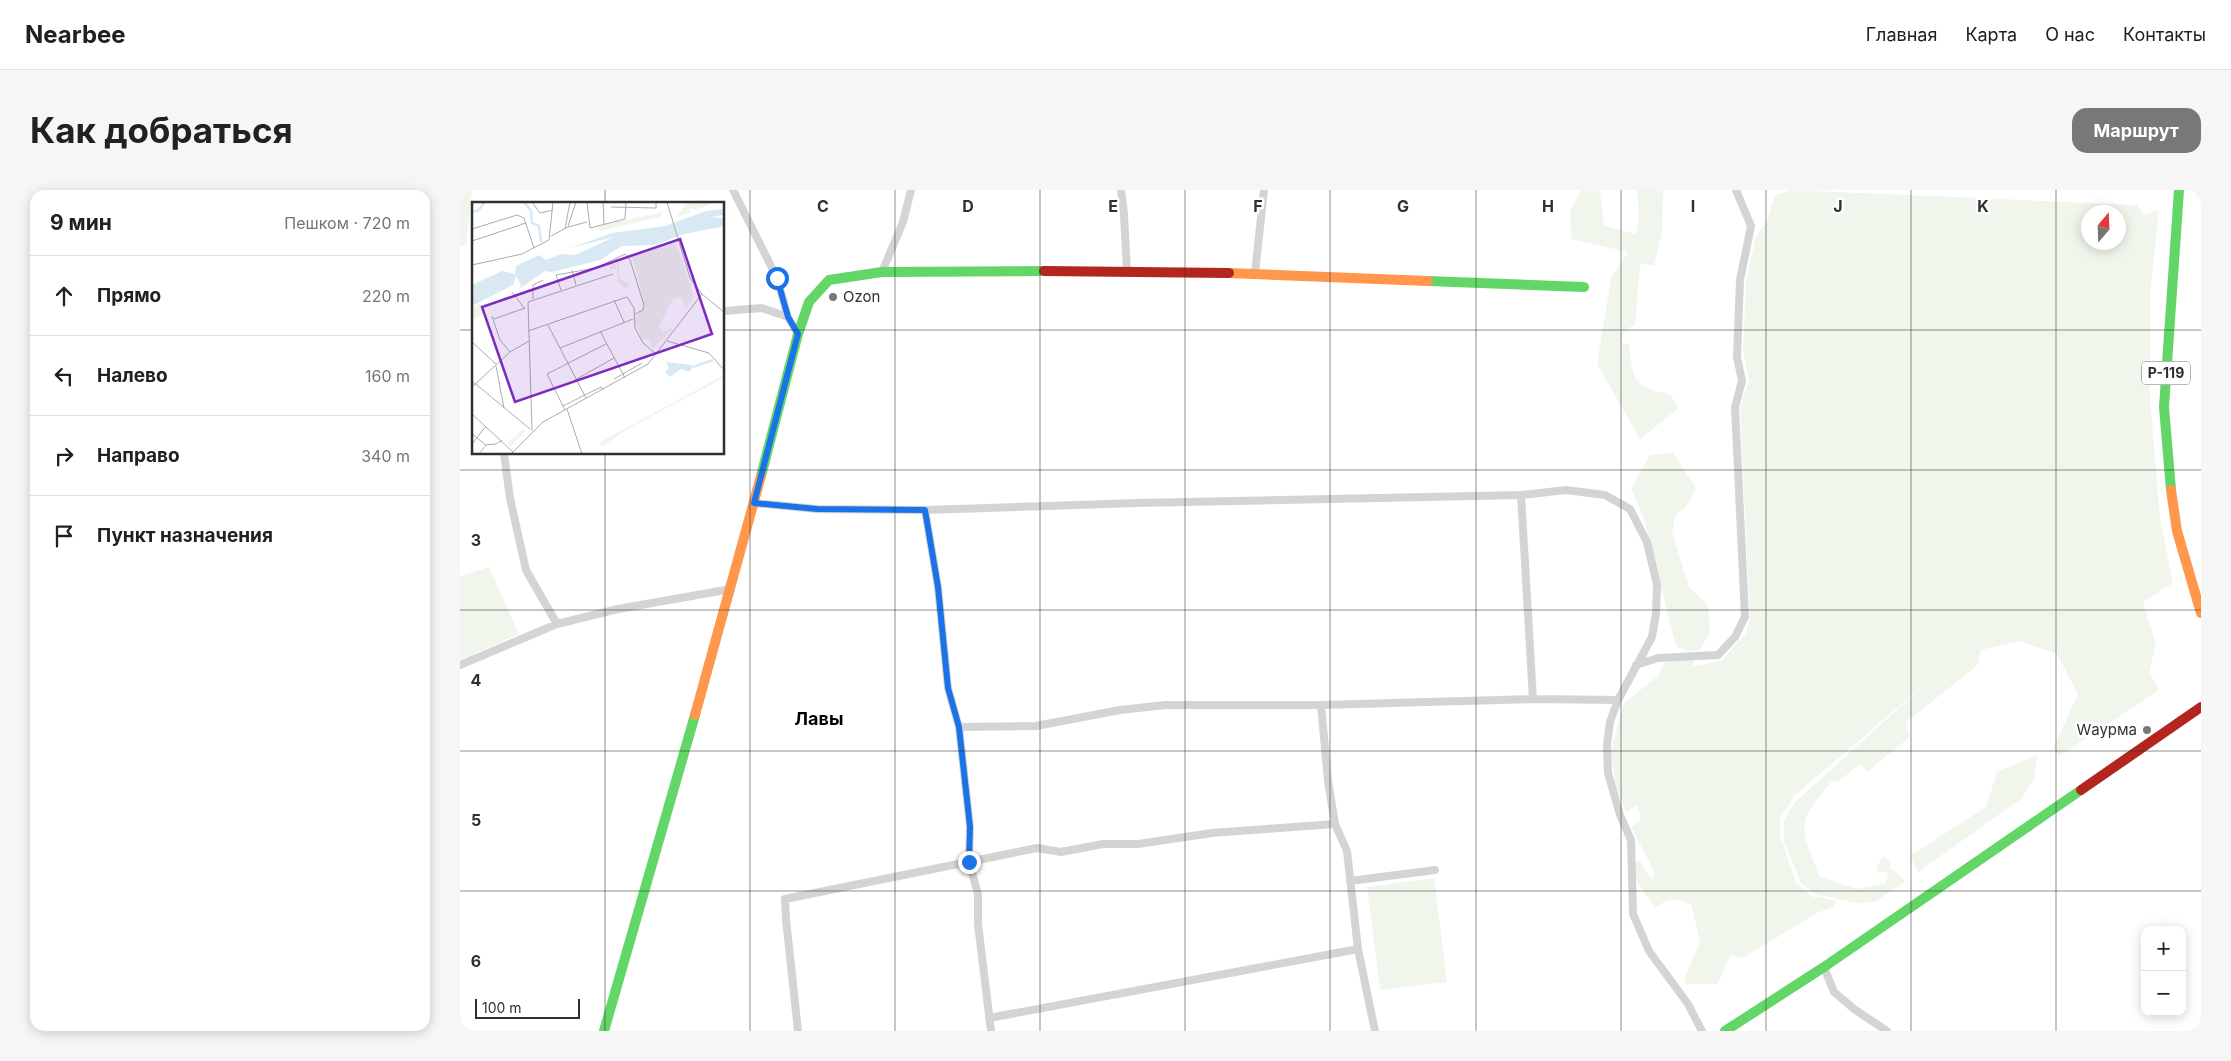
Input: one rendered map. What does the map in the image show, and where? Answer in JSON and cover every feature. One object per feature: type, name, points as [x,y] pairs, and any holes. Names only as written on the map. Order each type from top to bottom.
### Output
[{"type":"main road","name":"Р-119","points":[[2179,190],[2164,407],[2168,472],[2177,531],[2201,613]]},
{"type":"main road","points":[[604,1031],[731,589],[798,334],[809,302],[829,280],[882,272],[1255,273],[1584,287]]},
{"type":"main road","points":[[1726,1031],[1824,967],[2198,710],[2201,702]]},
{"type":"street","points":[[733,190],[777,278],[788,317],[798,334]]},
{"type":"street","points":[[882,272],[903,222],[911,190]]},
{"type":"street","points":[[1121,190],[1127,272]]},
{"type":"street","points":[[1255,273],[1264,190]]},
{"type":"street","points":[[1636,665],[1658,658],[1718,655],[1735,637],[1745,617],[1735,407],[1742,381],[1737,357],[1740,280],[1751,226],[1736,190]]},
{"type":"street","points":[[725,311],[762,308],[788,317]]},
{"type":"street","points":[[504,455],[510,498],[526,570],[556,624]]},
{"type":"street","points":[[754,503],[817,509],[925,510],[1136,503],[1521,496],[1566,490],[1604,495],[1630,509],[1647,542],[1657,585],[1656,613],[1652,637],[1618,700],[1610,722],[1607,745],[1608,773],[1620,815],[1632,840],[1633,914],[1649,951],[1688,1004],[1702,1031]]},
{"type":"street","points":[[1521,496],[1533,699]]},
{"type":"street","points":[[925,510],[938,587],[948,688],[959,727],[970,827],[969,862],[978,894],[978,924],[991,1031]]},
{"type":"street","points":[[460,665],[556,624],[618,609],[731,589]]},
{"type":"street","points":[[959,727],[1036,726],[1120,710],[1166,705],[1321,705],[1533,699],[1618,700]]},
{"type":"street","points":[[1321,705],[1328,781],[1335,824],[1347,851],[1358,948],[1375,1031]]},
{"type":"street","points":[[798,1031],[785,899],[1037,848],[1061,852],[1102,844],[1138,844],[1212,834],[1335,824]]},
{"type":"street","points":[[1350,881],[1435,870]]},
{"type":"street","points":[[989,1018],[1358,948]]},
{"type":"street","points":[[1824,967],[1834,992],[1854,1009],[1887,1031]]},
{"type":"shaded area","points":[[460,190],[472,190],[466,246],[460,247]]},
{"type":"shaded area","points":[[1582,190],[1600,191],[1604,226],[1636,234],[1639,217],[1637,190],[1663,190],[1662,233],[1654,265],[1640,264],[1635,325],[1624,330],[1621,342],[1629,344],[1632,366],[1637,380],[1649,389],[1670,394],[1679,408],[1640,439],[1597,364],[1611,278],[1628,252],[1571,239],[1570,210]]},
{"type":"shaded area","points":[[1793,190],[2137,205],[2143,215],[2159,210],[2150,295],[2150,399],[2160,518],[2173,583],[2143,602],[2156,645],[2149,673],[2159,690],[2060,756],[2053,749],[2078,694],[2057,654],[2020,641],[1981,650],[1977,666],[1906,722],[1910,737],[1867,772],[1860,764],[1838,782],[1832,781],[1820,795],[1807,817],[1805,836],[1820,877],[1857,889],[1886,883],[1888,874],[1884,871],[1877,873],[1877,866],[1883,856],[1892,864],[1889,868],[1898,873],[1905,882],[1875,902],[1856,903],[1815,894],[1801,883],[1784,841],[1784,821],[1794,803],[1930,680],[1794,796],[1780,819],[1780,836],[1796,883],[1813,897],[1836,901],[1834,907],[1819,912],[1743,958],[1731,955],[1717,984],[1686,984],[1684,979],[1700,942],[1691,904],[1672,900],[1664,902],[1655,908],[1635,878],[1635,861],[1640,861],[1651,879],[1655,873],[1631,827],[1641,819],[1637,805],[1626,813],[1615,783],[1611,754],[1624,703],[1658,676],[1665,662],[1694,659],[1693,666],[1721,661],[1746,633],[1750,619],[1740,407],[1749,381],[1743,351],[1746,282],[1756,236],[1767,222],[1775,195]]},
{"type":"shaded area","points":[[1673,453],[1696,488],[1685,509],[1676,514],[1672,532],[1689,587],[1708,605],[1710,632],[1700,650],[1689,651],[1676,646],[1644,519],[1631,489],[1650,455]]},
{"type":"shaded area","points":[[489,567],[519,634],[460,660],[460,576]]},
{"type":"shaded area","points":[[2037,755],[2034,780],[2021,799],[1918,872],[1910,856],[1986,807],[1997,772]]},
{"type":"shaded area","points":[[1434,878],[1447,982],[1380,990],[1367,887]]},
{"type":"traffic: fast","points":[[2171,490],[2164,407],[2179,190]]},
{"type":"traffic: fast","points":[[761,476],[798,334],[809,302],[829,280],[882,272],[1044,271]]},
{"type":"traffic: fast","points":[[1428,281],[1584,287]]},
{"type":"traffic: fast","points":[[604,1031],[695,715]]},
{"type":"traffic: fast","points":[[1725,1031],[1824,967],[2081,790]]},
{"type":"traffic: slow","points":[[1229,273],[1428,281]]},
{"type":"traffic: slow","points":[[695,715],[761,476]]},
{"type":"traffic: slow","points":[[2171,490],[2177,531],[2201,613]]},
{"type":"traffic: jam","points":[[1044,271],[1229,273]]},
{"type":"traffic: jam","points":[[2081,790],[2201,707]]},
{"type":"place","name":"Ozon","points":[[833,297]]},
{"type":"place","name":"Wаурма","points":[[2147,730]]},
{"type":"district","name":"Лавы","points":[[819,719]]},
{"type":"route","points":[[777,278],[788,317],[798,334],[754,503],[817,509],[925,510],[938,587],[948,688],[959,727],[970,827],[969,862]]}]
